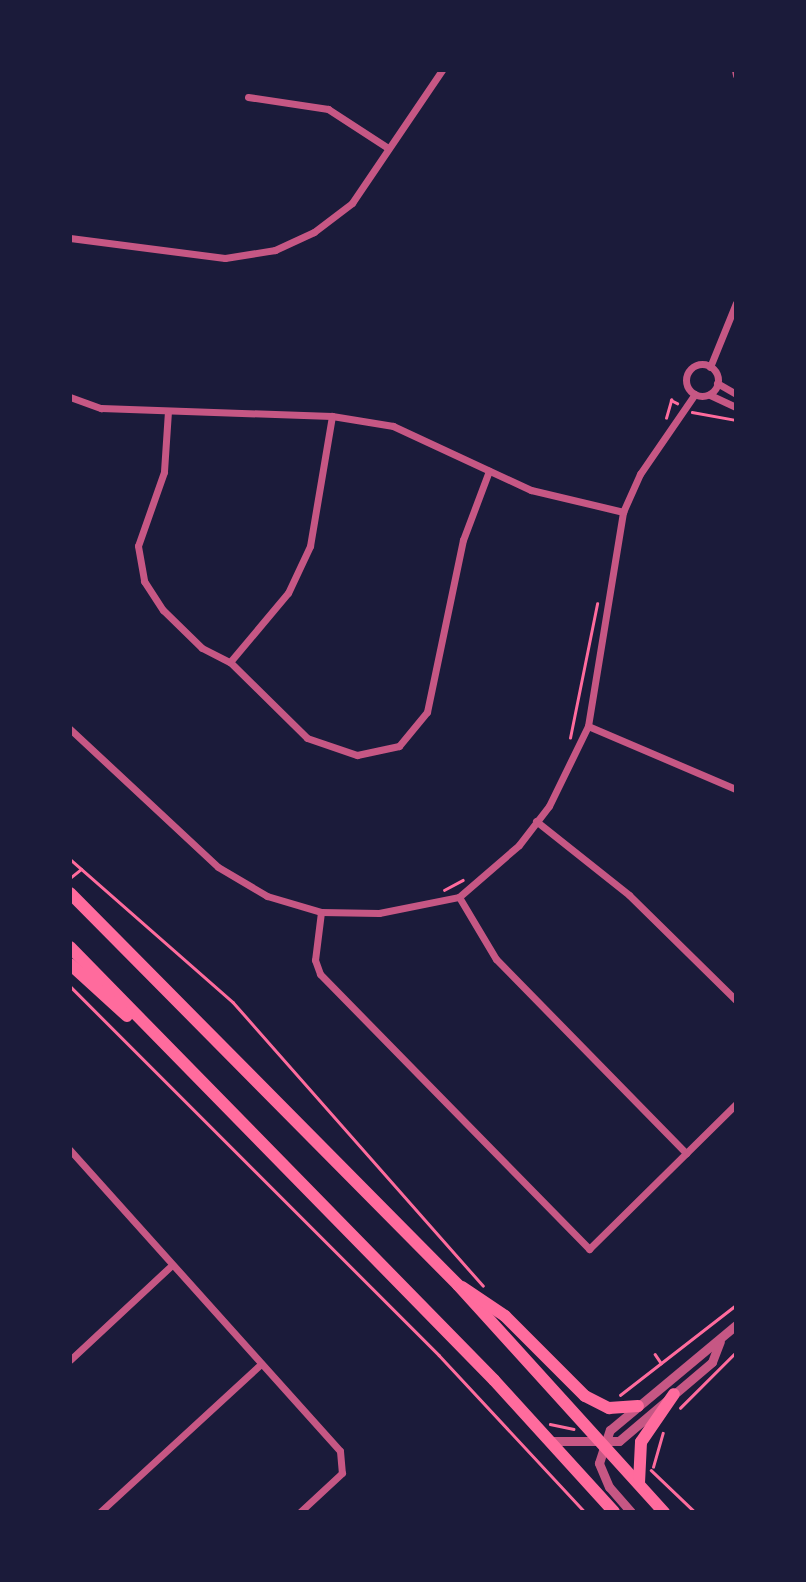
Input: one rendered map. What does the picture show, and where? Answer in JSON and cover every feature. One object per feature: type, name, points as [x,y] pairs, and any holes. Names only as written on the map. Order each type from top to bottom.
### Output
[{"type":"main road","points":[[70,893],[458,1285],[606,1443],[664,1512]]},
{"type":"main road","points":[[70,947],[550,1441],[614,1512]]},
{"type":"main road","points":[[70,964],[149,1028]]},
{"type":"main road","points":[[458,1285],[476,1292],[558,1374],[608,1403],[638,1406]]},
{"type":"main road","points":[[639,1483],[638,1454],[674,1394]]},
{"type":"street","points":[[70,238],[225,258],[275,250],[314,232],[352,203],[442,70]]},
{"type":"street","points":[[248,97],[328,109],[388,148]]},
{"type":"street","points":[[736,303],[710,367],[717,383],[736,394]]},
{"type":"street","points":[[695,394],[688,372],[710,367]]},
{"type":"street","points":[[710,395],[717,383]]},
{"type":"street","points":[[695,394],[710,395],[736,407]]},
{"type":"street","points":[[70,729],[218,867],[267,896],[321,912],[379,913],[459,897],[519,845],[536,821],[588,726],[623,512],[640,474],[695,394]]},
{"type":"street","points":[[70,397],[101,408],[332,416],[393,426],[531,490],[623,512]]},
{"type":"street","points":[[168,411],[164,472],[138,546],[144,581],[163,610],[202,648],[230,662],[307,738],[356,755],[399,746],[415,732],[431,701],[463,540],[489,471]]},
{"type":"street","points":[[230,662],[288,593],[310,546],[332,416]]},
{"type":"street","points":[[588,726],[736,789]]},
{"type":"street","points":[[536,821],[629,895],[736,1000]]},
{"type":"street","points":[[459,897],[496,959],[687,1153]]},
{"type":"street","points":[[321,912],[315,960],[320,974],[575,1241],[589,1249],[600,1243],[736,1104]]},
{"type":"street","points":[[70,1150],[345,1461],[342,1473],[300,1512]]},
{"type":"street","points":[[70,1360],[172,1265]]},
{"type":"street","points":[[631,1512],[602,1473],[610,1430],[736,1325]]},
{"type":"street","points":[[550,1441],[619,1441],[712,1362],[720,1341]]},
{"type":"street","points":[[100,1512],[261,1364]]},
{"type":"path","points":[[660,427],[671,400],[698,417],[710,412],[736,420]]},
{"type":"path","points":[[569,743],[597,601]]},
{"type":"path","points":[[70,859],[242,1011],[486,1289]]},
{"type":"path","points":[[70,878],[80,869]]},
{"type":"path","points":[[433,893],[467,878]]},
{"type":"path","points":[[70,986],[439,1355],[585,1512]]},
{"type":"path","points":[[608,1403],[736,1305]]},
{"type":"path","points":[[675,1412],[736,1352]]},
{"type":"path","points":[[655,1354],[662,1363]]},
{"type":"path","points":[[652,1471],[669,1421]]},
{"type":"path","points":[[638,1454],[695,1512]]}]
